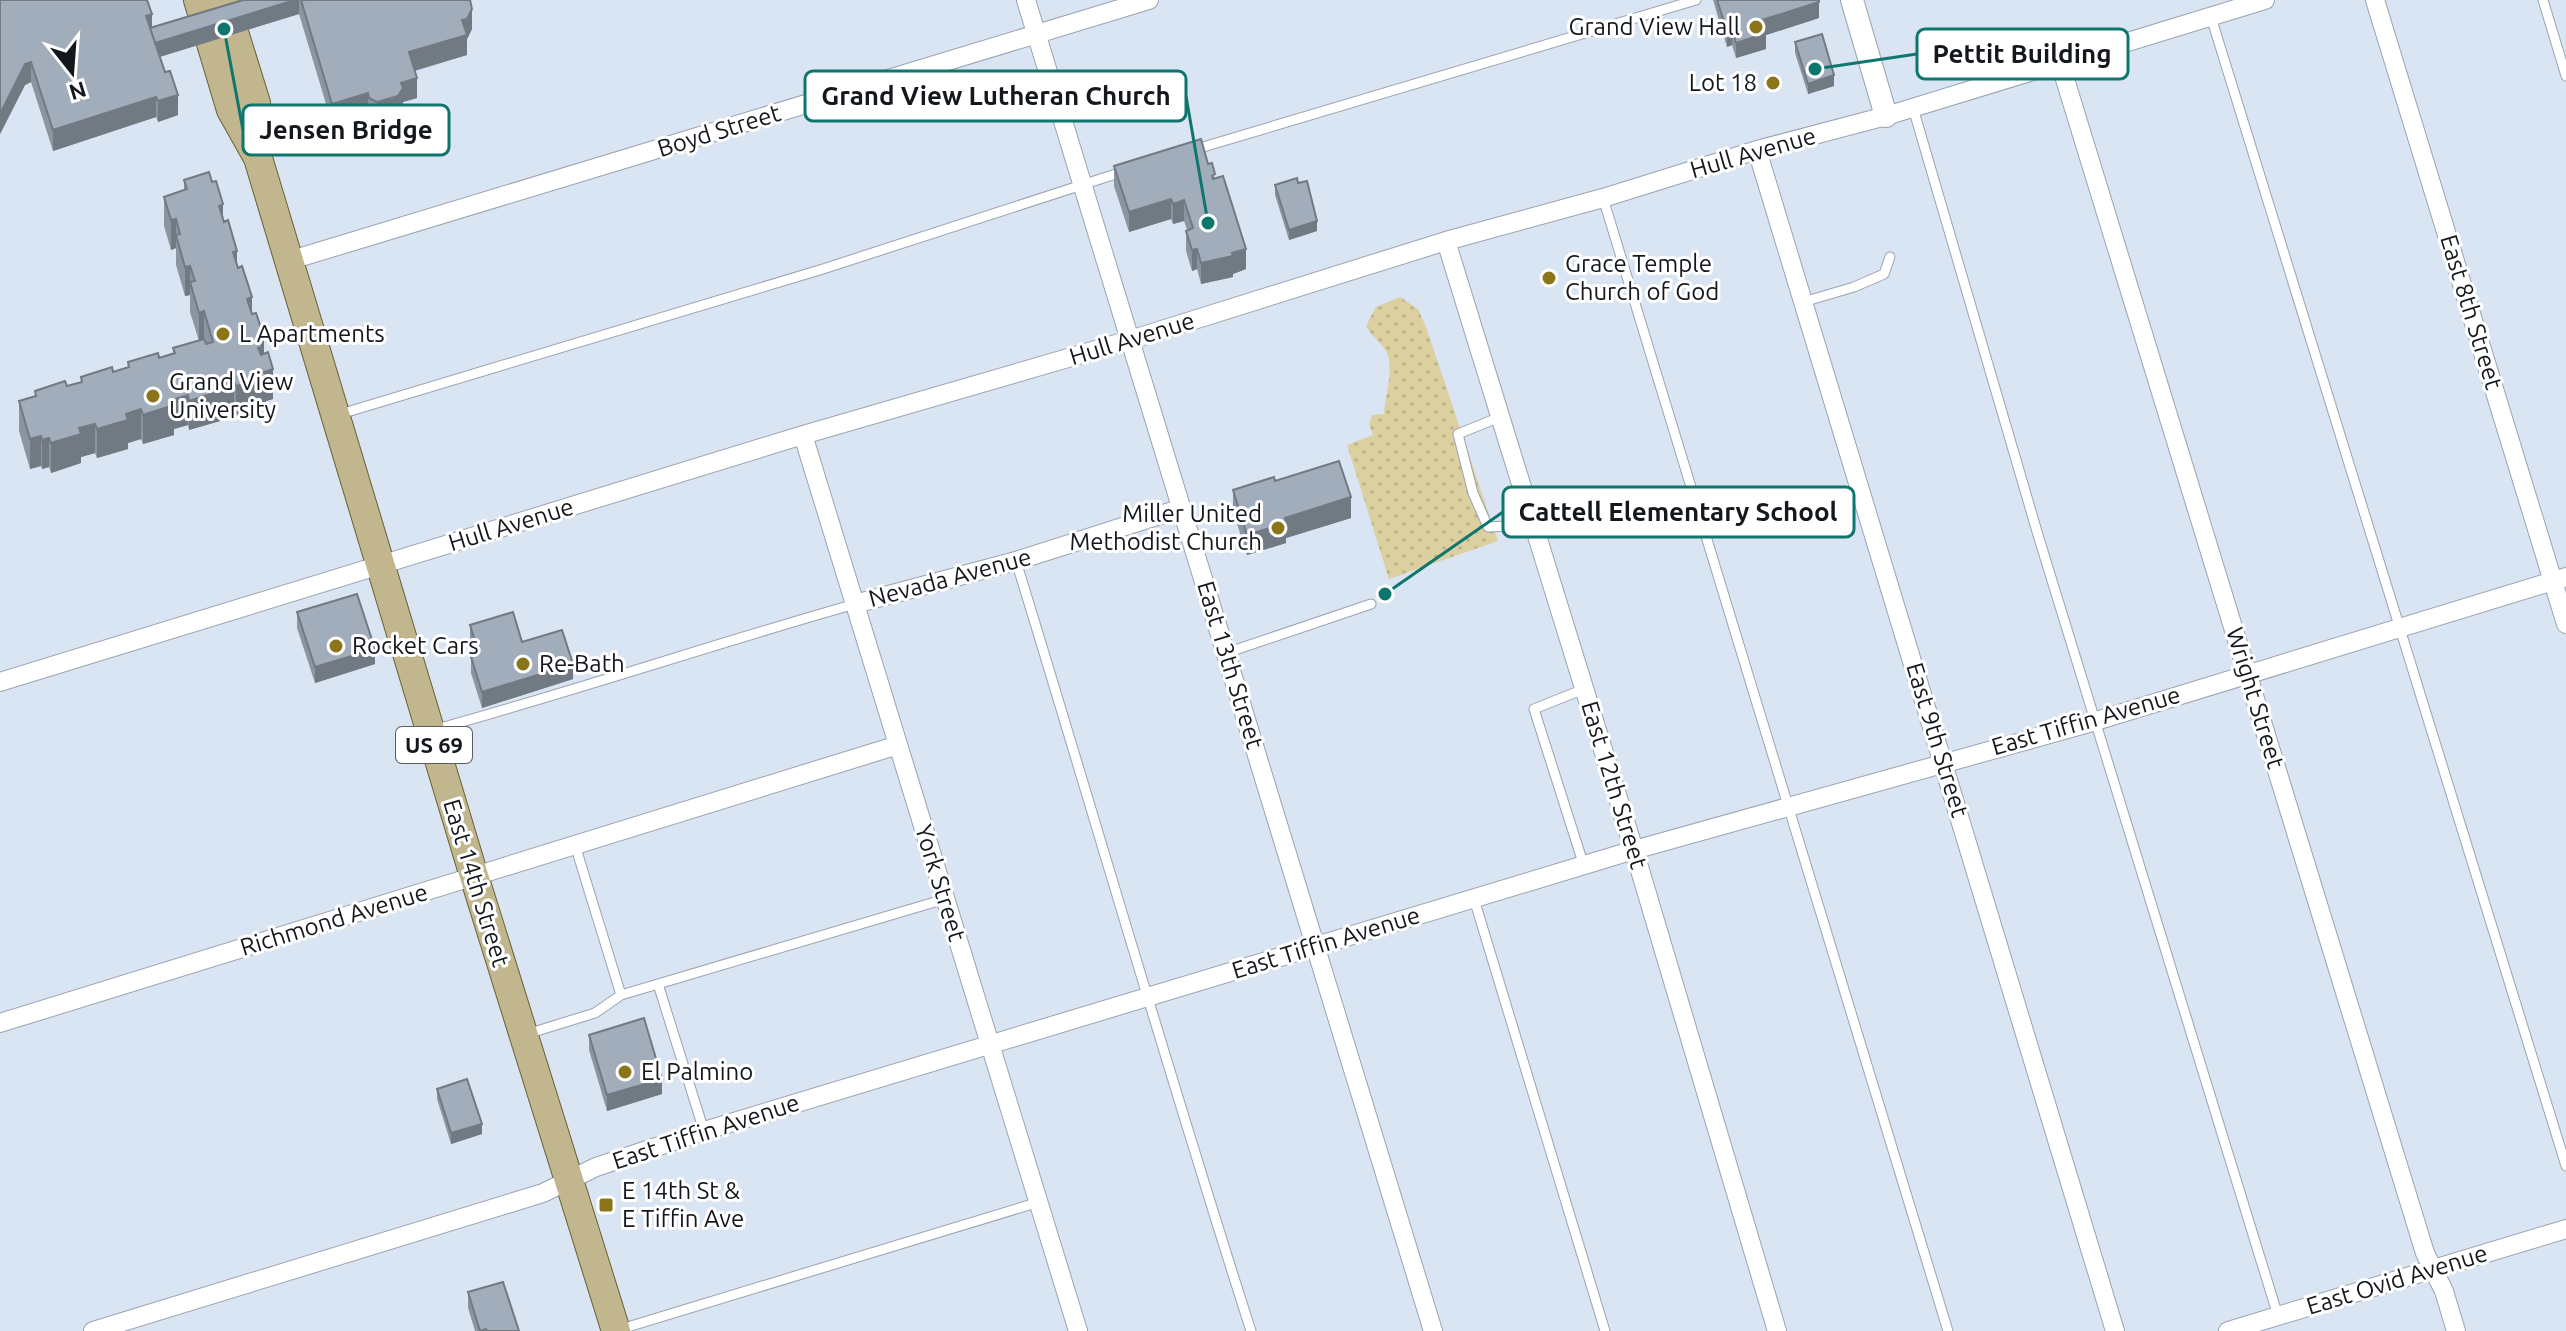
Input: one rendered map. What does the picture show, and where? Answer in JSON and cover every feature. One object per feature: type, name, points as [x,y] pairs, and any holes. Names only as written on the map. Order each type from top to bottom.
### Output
[{"type":"main road","name":"East 14th Street","points":[[198,0],[231,110],[258,158],[474,876],[616,1331]]},
{"type":"main road","name":"East 14th Street","points":[[224,0],[256,103],[258,158]]},
{"type":"street","name":"East 13th Street","points":[[1026,0],[1433,1331]]},
{"type":"street","name":"Boyd Street","points":[[288,261],[1149,0]]},
{"type":"street","points":[[1852,0],[1886,116]]},
{"type":"street","name":"Hull Avenue","points":[[0,682],[803,435],[1130,340],[1446,241],[1603,198],[1757,150],[1886,116],[2265,0]]},
{"type":"street","name":"East 8th Street","points":[[2375,0],[2560,579],[2566,624]]},
{"type":"street","name":"Wright Street","points":[[2060,63],[2425,1253],[2444,1291],[2456,1331]]},
{"type":"street","name":"East 9th Street","points":[[1757,150],[2115,1331]]},
{"type":"street","name":"East 12th Street","points":[[1446,241],[1634,850],[1777,1331]]},
{"type":"street","name":"York Street","points":[[803,435],[1078,1331]]},
{"type":"street","name":"Nevada Avenue","points":[[855,604],[1016,561],[1182,508]]},
{"type":"street","name":"East Tiffin Avenue","points":[[93,1331],[543,1193],[596,1167],[704,1131],[1634,850],[2096,721],[2560,579]]},
{"type":"street","name":"Richmond Avenue","points":[[0,1023],[898,745]]},
{"type":"street","name":"East Ovid Avenue","points":[[2228,1331],[2566,1229]]},
{"type":"lane","points":[[1178,154],[1696,0]]},
{"type":"lane","points":[[2543,0],[2566,76]]},
{"type":"lane","points":[[2211,17],[2566,1166]]},
{"type":"lane","points":[[1913,108],[2038,535],[2278,1316]]},
{"type":"lane","points":[[335,415],[823,269],[1134,168]]},
{"type":"lane","points":[[1603,198],[1948,1331]]},
{"type":"lane","points":[[1803,302],[1854,287],[1884,274],[1890,257]]},
{"type":"lane","points":[[1500,417],[1458,434],[1473,493],[1488,527],[1534,525]]},
{"type":"lane","points":[[1016,561],[1190,1140],[1251,1331]]},
{"type":"lane","points":[[430,731],[855,604]]},
{"type":"lane","points":[[1226,653],[1371,604]]},
{"type":"lane","points":[[1584,689],[1534,709],[1584,866]]},
{"type":"lane","points":[[575,845],[621,995]]},
{"type":"lane","points":[[523,1035],[595,1013],[621,995],[945,899]]},
{"type":"lane","points":[[1474,899],[1605,1331]]},
{"type":"lane","points":[[658,984],[704,1131]]},
{"type":"lane","points":[[616,1331],[1039,1202]]},
{"type":"shaded area","points":[[1400,297],[1418,309],[1426,327],[1498,541],[1389,579],[1347,445],[1373,435],[1369,424],[1372,415],[1384,414],[1389,357],[1366,326],[1376,307]]},
{"type":"building","points":[[0,0],[147,0],[152,14],[146,16],[165,72],[170,71],[178,95],[158,101],[156,97],[53,130],[31,62],[25,64],[0,114]]},
{"type":"building","points":[[243,0],[295,0],[155,43],[150,28]]},
{"type":"building","points":[[301,0],[470,0],[472,9],[467,19],[462,20],[467,35],[409,52],[417,78],[401,83],[403,88],[398,96],[377,102],[369,98],[368,93],[332,104]]},
{"type":"building","points":[[1717,0],[1819,2],[1762,20],[1766,33],[1736,43],[1732,30],[1727,31]]},
{"type":"building","points":[[1822,34],[1834,75],[1808,84],[1795,42]]},
{"type":"building","points":[[1201,139],[1208,164],[1212,163],[1213,179],[1223,176],[1246,249],[1232,253],[1233,256],[1201,263],[1197,249],[1192,250],[1186,231],[1193,228],[1184,200],[1173,204],[1171,199],[1129,212],[1114,166]]},
{"type":"building","points":[[209,172],[212,182],[216,181],[223,204],[219,206],[224,222],[228,220],[237,251],[233,252],[238,268],[242,266],[252,297],[247,299],[252,314],[256,313],[264,337],[259,338],[262,347],[258,348],[261,355],[268,352],[273,369],[264,372],[266,377],[236,386],[234,381],[218,386],[220,391],[189,401],[188,395],[172,400],[174,405],[143,415],[141,409],[126,414],[128,420],[97,429],[95,424],[79,428],[81,434],[51,443],[49,438],[42,440],[41,436],[30,439],[19,401],[36,396],[35,391],[65,381],[67,386],[82,382],[81,377],[112,367],[113,372],[129,367],[128,362],[158,353],[159,358],[175,353],[173,348],[204,339],[206,344],[213,342],[204,311],[199,313],[190,282],[195,281],[190,266],[185,267],[176,235],[180,234],[176,219],[171,220],[164,197],[187,189],[184,180]]},
{"type":"building","points":[[1297,178],[1298,183],[1307,181],[1317,221],[1289,230],[1275,185]]},
{"type":"building","points":[[1339,461],[1351,497],[1285,518],[1286,523],[1247,535],[1233,490],[1274,477],[1275,481]]},
{"type":"building","name":"Rocket Cars","points":[[357,594],[375,649],[315,667],[297,612]]},
{"type":"building","name":"Re-Bath","points":[[513,612],[522,642],[562,630],[573,664],[482,692],[471,657],[479,654],[470,625]]},
{"type":"building","name":"El Palmino","points":[[644,1018],[662,1079],[607,1095],[589,1035]]},
{"type":"building","points":[[467,1079],[482,1124],[451,1133],[437,1089]]},
{"type":"building","points":[[503,1282],[519,1331],[480,1331],[468,1292]]},
{"type":"place","name":"Grand View Hall","points":[[1756,27]]},
{"type":"place","name":"Jensen Bridge","points":[[224,29]]},
{"type":"place","name":"Pettit Building","points":[[1815,69]]},
{"type":"place","name":"Lot 18","points":[[1773,83]]},
{"type":"place","name":"Grand View Lutheran Church","points":[[1208,223]]},
{"type":"place","name":"Grace Temple Church of God","points":[[1549,278]]},
{"type":"place","name":"L Apartments","points":[[223,334]]},
{"type":"place","name":"Grand View University","points":[[153,396]]},
{"type":"place","name":"Miller United Methodist Church","points":[[1278,528]]},
{"type":"place","name":"Cattell Elementary School","points":[[1385,594]]},
{"type":"place","name":"Rocket Cars","points":[[336,646]]},
{"type":"place","name":"Re-Bath","points":[[523,664]]},
{"type":"place","name":"El Palmino","points":[[625,1072]]},
{"type":"place","name":"E 14th St & E Tiffin Ave","points":[[606,1205]]}]
